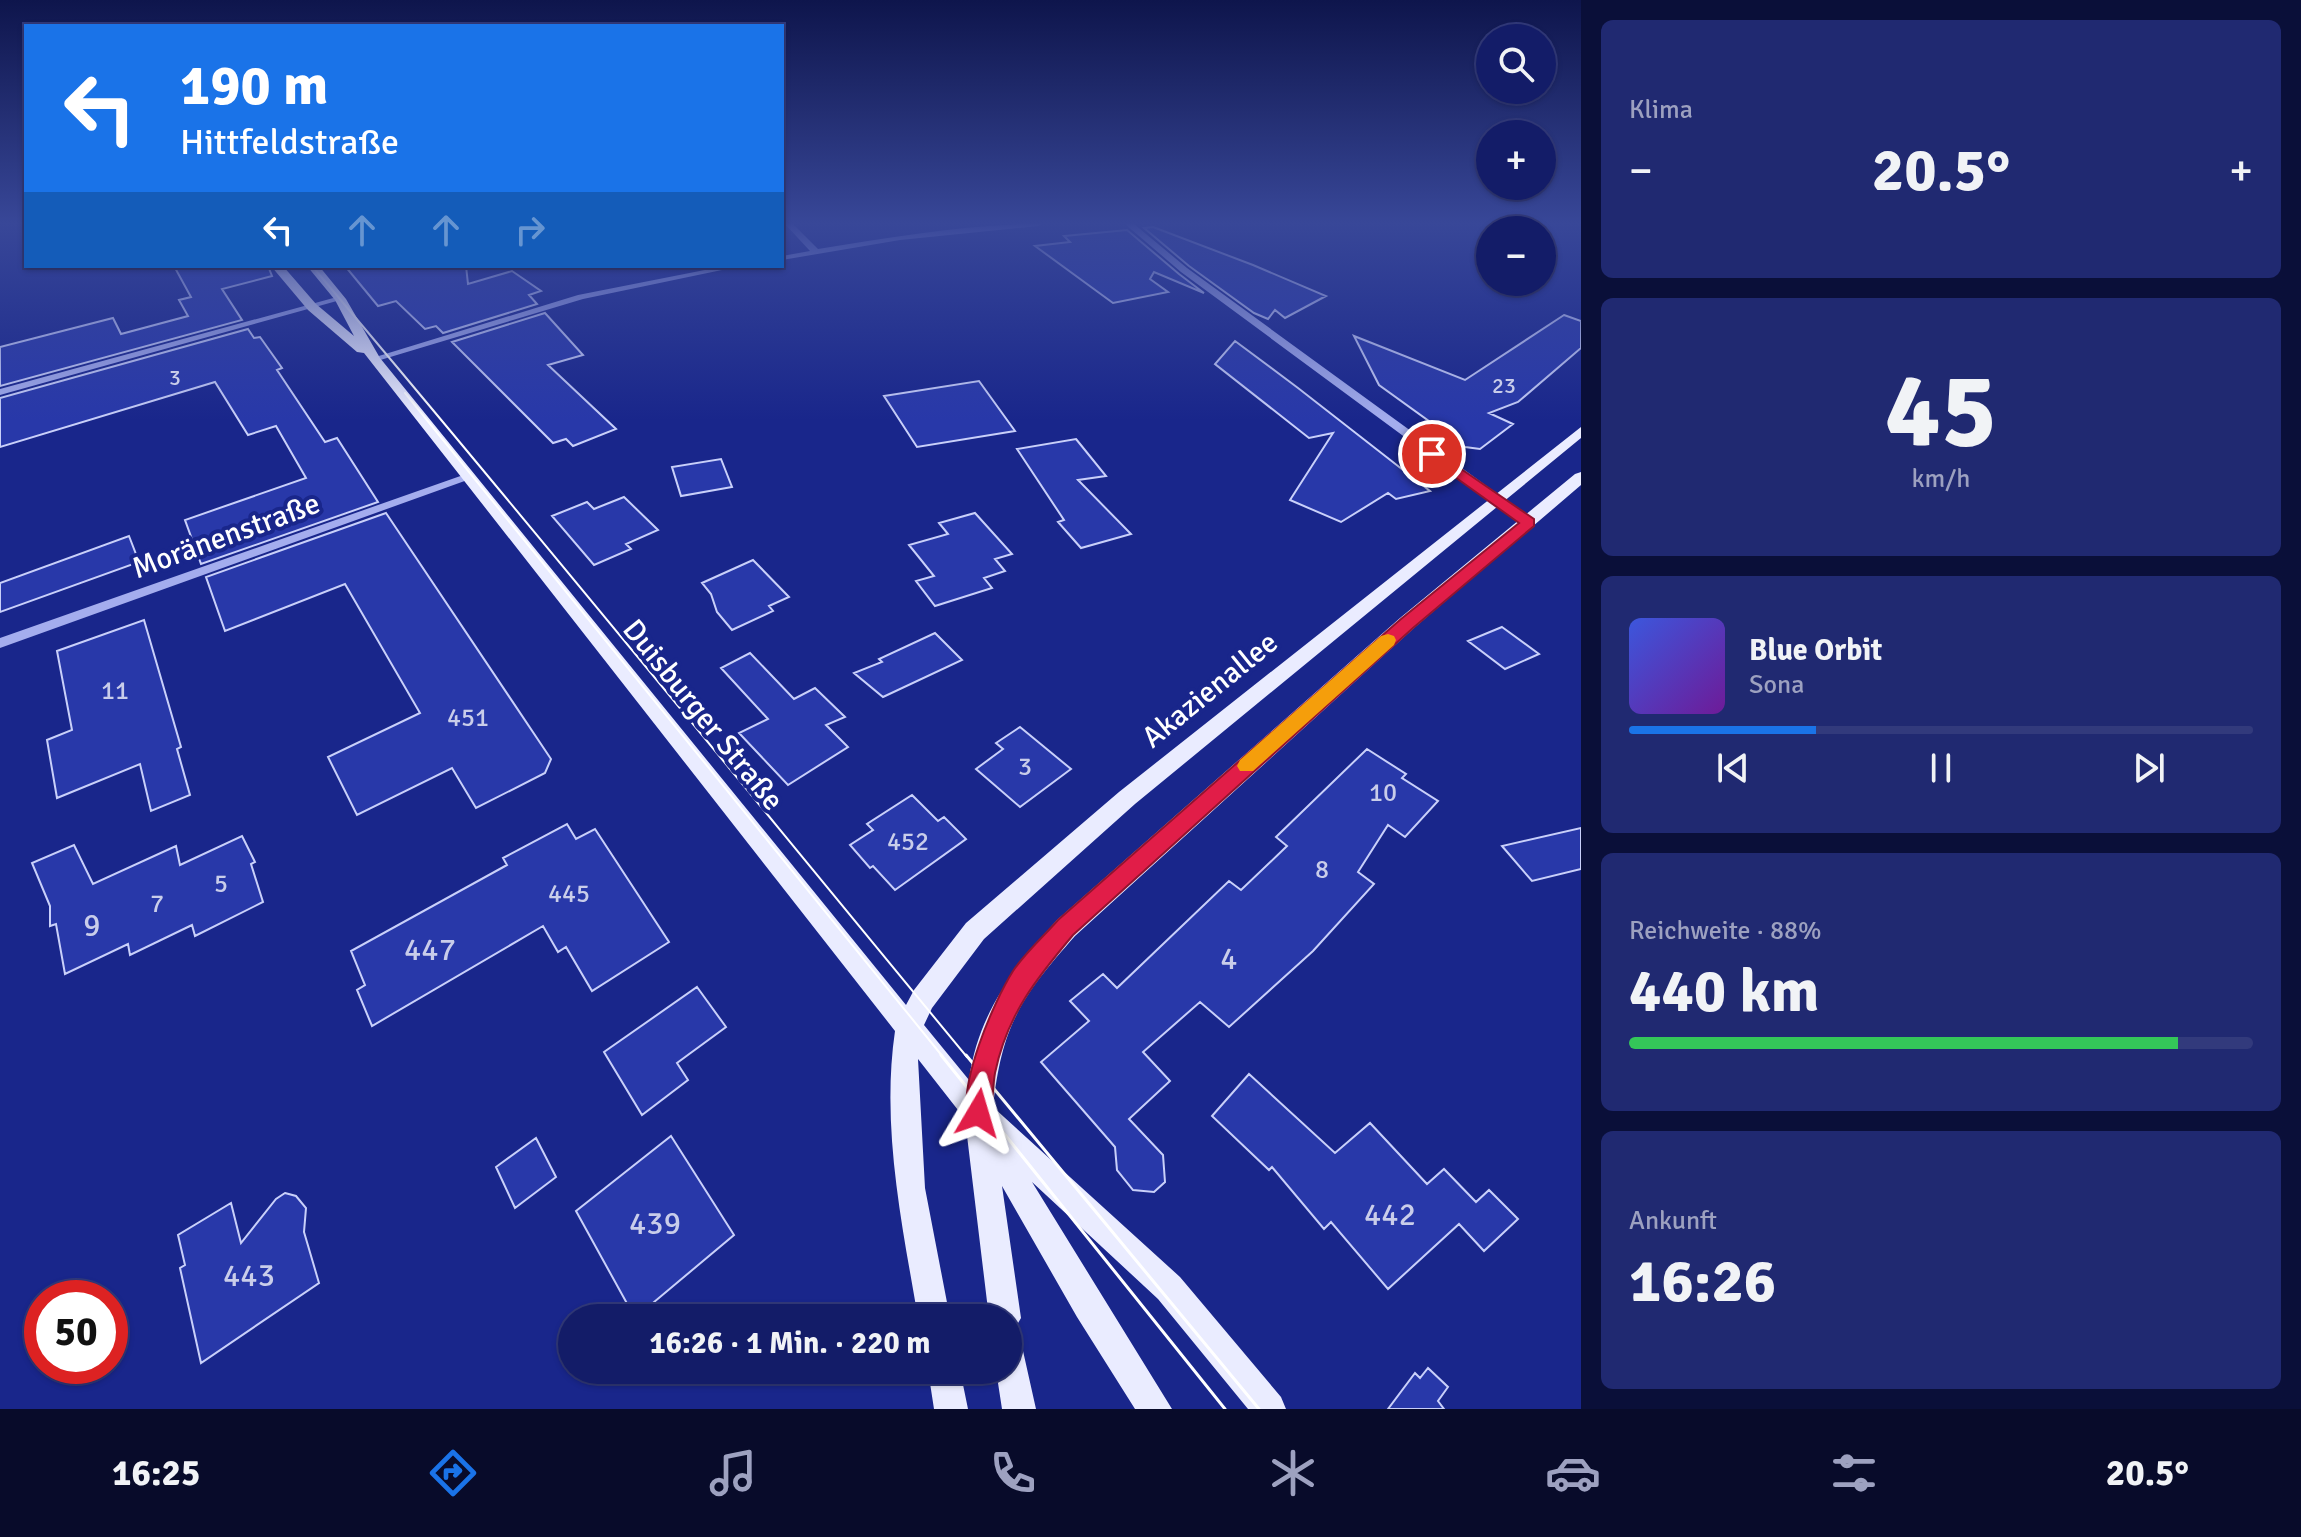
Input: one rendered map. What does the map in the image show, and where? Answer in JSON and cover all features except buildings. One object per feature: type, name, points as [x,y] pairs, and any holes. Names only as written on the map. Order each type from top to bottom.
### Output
[{"type":"main road","name":"Duisburger Straße","points":[[297,290],[312,307],[374,359]]},
{"type":"main road","name":"Duisburger Straße","points":[[332,290],[374,359],[978,1113],[1169,1288],[1269,1409]]},
{"type":"main road","name":"Akazienallee","points":[[909,1027],[923,999],[975,931],[1127,798],[1581,431]]},
{"type":"main road","points":[[1003,1304],[978,1113],[983,1073],[1000,1017],[1022,977],[1066,928],[1407,623],[1581,477]]},
{"type":"main road","points":[[909,1027],[903,1069],[910,1188],[931,1304]]},
{"type":"main road","name":"Duisburger Straße","points":[[978,1113],[1034,1216],[1114,1350],[1155,1409]]},
{"type":"main road","points":[[947,1384],[951,1409]]},
{"type":"main road","points":[[1015,1384],[1019,1409]]},
{"type":"street","points":[[374,359],[581,297],[617,290]]},
{"type":"street","points":[[1211,290],[1528,522]]},
{"type":"street","points":[[0,392],[340,299]]},
{"type":"street","name":"Moränenstraße","points":[[0,643],[469,476]]},
{"type":"tram line","points":[[332,290],[967,1057]]},
{"type":"tram line","points":[[405,393],[943,1057]]},
{"type":"tram line","points":[[941,1055],[1225,1409]]},
{"type":"tram line","points":[[966,1055],[1259,1409]]},
{"type":"slow traffic","points":[[1246,766],[1388,640]]},
{"type":"route","points":[[978,1113],[983,1073],[1000,1017],[1022,977],[1066,928],[1407,623],[1528,522],[1432,454]]}]
